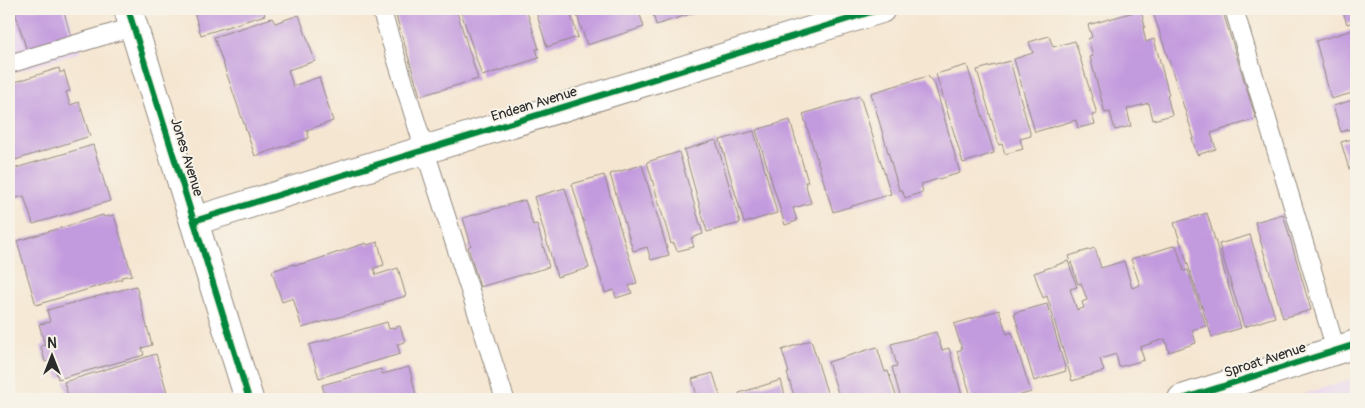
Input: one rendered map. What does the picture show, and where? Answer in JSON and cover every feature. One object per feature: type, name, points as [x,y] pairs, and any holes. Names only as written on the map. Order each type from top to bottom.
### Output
[{"type":"street","name":"Endean Avenue","points":[[194,221],[881,9]]},
{"type":"street","name":"Jones Avenue","points":[[131,18],[249,399]]},
{"type":"street","name":"Sproat Avenue","points":[[1182,399],[1346,347]]},
{"type":"lane","points":[[381,9],[505,399]]},
{"type":"lane","points":[[1234,9],[1346,347]]},
{"type":"lane","points":[[9,64],[131,18]]},
{"type":"shaded area","points":[[9,9],[67,9],[81,52],[9,74]]},
{"type":"shaded area","points":[[1356,378],[1356,399],[1287,399]]},
{"type":"building","points":[[14,9],[63,9],[71,37],[27,51]]},
{"type":"building","points":[[193,9],[263,9],[265,15],[201,35]]},
{"type":"building","points":[[394,9],[456,9],[478,79],[420,96]]},
{"type":"building","points":[[460,9],[526,9],[539,49],[536,49],[539,58],[482,76]]},
{"type":"building","points":[[535,9],[569,9],[578,37],[547,47]]},
{"type":"building","points":[[575,9],[638,9],[644,27],[587,45]]},
{"type":"building","points":[[652,9],[706,9],[656,25]]},
{"type":"building","points":[[1152,9],[1222,9],[1256,119],[1211,133],[1216,149],[1197,155],[1192,138],[1194,138]]},
{"type":"building","points":[[1342,9],[1356,9],[1356,21],[1347,24]]},
{"type":"building","points":[[1141,10],[1146,42],[1154,39],[1169,95],[1167,95],[1172,115],[1153,120],[1149,103],[1127,109],[1131,126],[1115,130],[1110,112],[1105,113],[1090,57],[1093,56],[1088,39],[1092,37],[1088,25]]},
{"type":"building","points":[[299,15],[315,61],[288,70],[293,86],[319,77],[333,121],[307,130],[309,138],[255,156],[214,37],[272,18],[275,23]]},
{"type":"building","points":[[1356,29],[1356,92],[1331,99],[1316,41]]},
{"type":"building","points":[[1049,36],[1053,47],[1075,41],[1097,114],[1092,115],[1095,124],[1078,128],[1076,120],[1035,132],[1014,59],[1033,53],[1029,42]]},
{"type":"building","points":[[1010,61],[1031,136],[1020,139],[1023,149],[1005,154],[1002,144],[999,145],[977,70]]},
{"type":"building","points":[[967,65],[994,153],[963,163],[936,74]]},
{"type":"building","points":[[59,68],[60,73],[64,71],[70,91],[66,92],[70,105],[79,102],[90,136],[9,162],[9,84]]},
{"type":"building","points":[[928,76],[935,85],[960,173],[921,184],[923,192],[905,198],[902,190],[899,190],[871,93]]},
{"type":"building","points":[[860,96],[891,194],[833,212],[803,114]]},
{"type":"building","points":[[1356,99],[1356,127],[1341,132],[1333,106]]},
{"type":"building","points":[[790,120],[808,182],[805,182],[811,203],[793,208],[797,221],[785,225],[756,130]]},
{"type":"building","points":[[754,131],[777,213],[744,223],[720,140]]},
{"type":"building","points":[[1356,138],[1356,167],[1349,169],[1341,142]]},
{"type":"building","points":[[716,140],[740,223],[707,232],[684,150]]},
{"type":"building","points":[[93,145],[110,201],[33,224],[24,196],[9,200],[9,170]]},
{"type":"building","points":[[679,152],[703,234],[691,238],[694,247],[677,251],[674,243],[671,244],[647,162]]},
{"type":"building","points":[[642,165],[669,255],[651,260],[647,247],[633,251],[610,174]]},
{"type":"building","points":[[604,175],[637,283],[629,286],[632,293],[616,298],[614,290],[605,293],[572,184]]},
{"type":"building","points":[[1356,177],[1356,194],[1351,178]]},
{"type":"building","points":[[565,188],[589,268],[557,277],[534,197]]},
{"type":"building","points":[[525,200],[533,225],[537,224],[549,267],[480,287],[468,247],[471,245],[463,218]]},
{"type":"building","points":[[1207,213],[1241,328],[1212,337],[1174,223]]},
{"type":"building","points":[[1283,214],[1311,310],[1283,318],[1255,222]]},
{"type":"building","points":[[103,215],[104,217],[114,215],[132,275],[36,305],[17,241]]},
{"type":"building","points":[[1250,235],[1275,317],[1244,327],[1219,244]]},
{"type":"building","points":[[378,242],[384,265],[374,268],[376,275],[398,268],[406,296],[302,328],[293,298],[282,302],[272,271],[294,264],[306,263],[366,243],[367,245]]},
{"type":"building","points":[[1176,245],[1184,271],[1188,270],[1206,326],[1192,330],[1196,343],[1169,352],[1165,339],[1140,347],[1144,360],[1119,367],[1116,354],[1100,359],[1104,371],[1072,381],[1047,296],[1043,298],[1034,273],[1068,261],[1077,287],[1070,289],[1077,310],[1084,308],[1082,302],[1087,300],[1081,283],[1078,284],[1069,256],[1095,248],[1101,268],[1124,261],[1132,288],[1140,285],[1131,259]]},
{"type":"building","points":[[136,286],[152,345],[142,348],[144,355],[58,379],[53,360],[45,362],[41,346],[45,345],[39,324],[50,322],[47,310]]},
{"type":"building","points":[[1047,304],[1066,371],[1034,381],[1014,313]]},
{"type":"building","points":[[999,310],[1007,334],[1012,332],[1031,392],[1008,399],[972,399],[957,351],[962,349],[954,324]]},
{"type":"building","points":[[387,322],[389,329],[400,326],[405,342],[397,344],[400,354],[319,378],[309,345]]},
{"type":"building","points":[[936,332],[942,350],[949,348],[963,399],[901,399],[892,367],[897,366],[891,344]]},
{"type":"building","points":[[811,340],[829,399],[795,399],[787,373],[789,373],[782,350]]},
{"type":"building","points":[[877,347],[885,372],[888,371],[897,399],[840,399],[828,362]]},
{"type":"building","points":[[156,354],[169,399],[69,399],[64,382]]},
{"type":"building","points":[[409,367],[417,399],[326,399],[322,385],[381,369],[382,374]]},
{"type":"building","points":[[713,373],[721,399],[698,399],[692,379]]},
{"type":"building","points":[[781,380],[786,399],[741,399],[739,393]]},
{"type":"cycle path","points":[[128,9],[249,399]]},
{"type":"cycle path","points":[[194,221],[881,9]]},
{"type":"cycle path","points":[[1182,399],[1356,344]]}]
